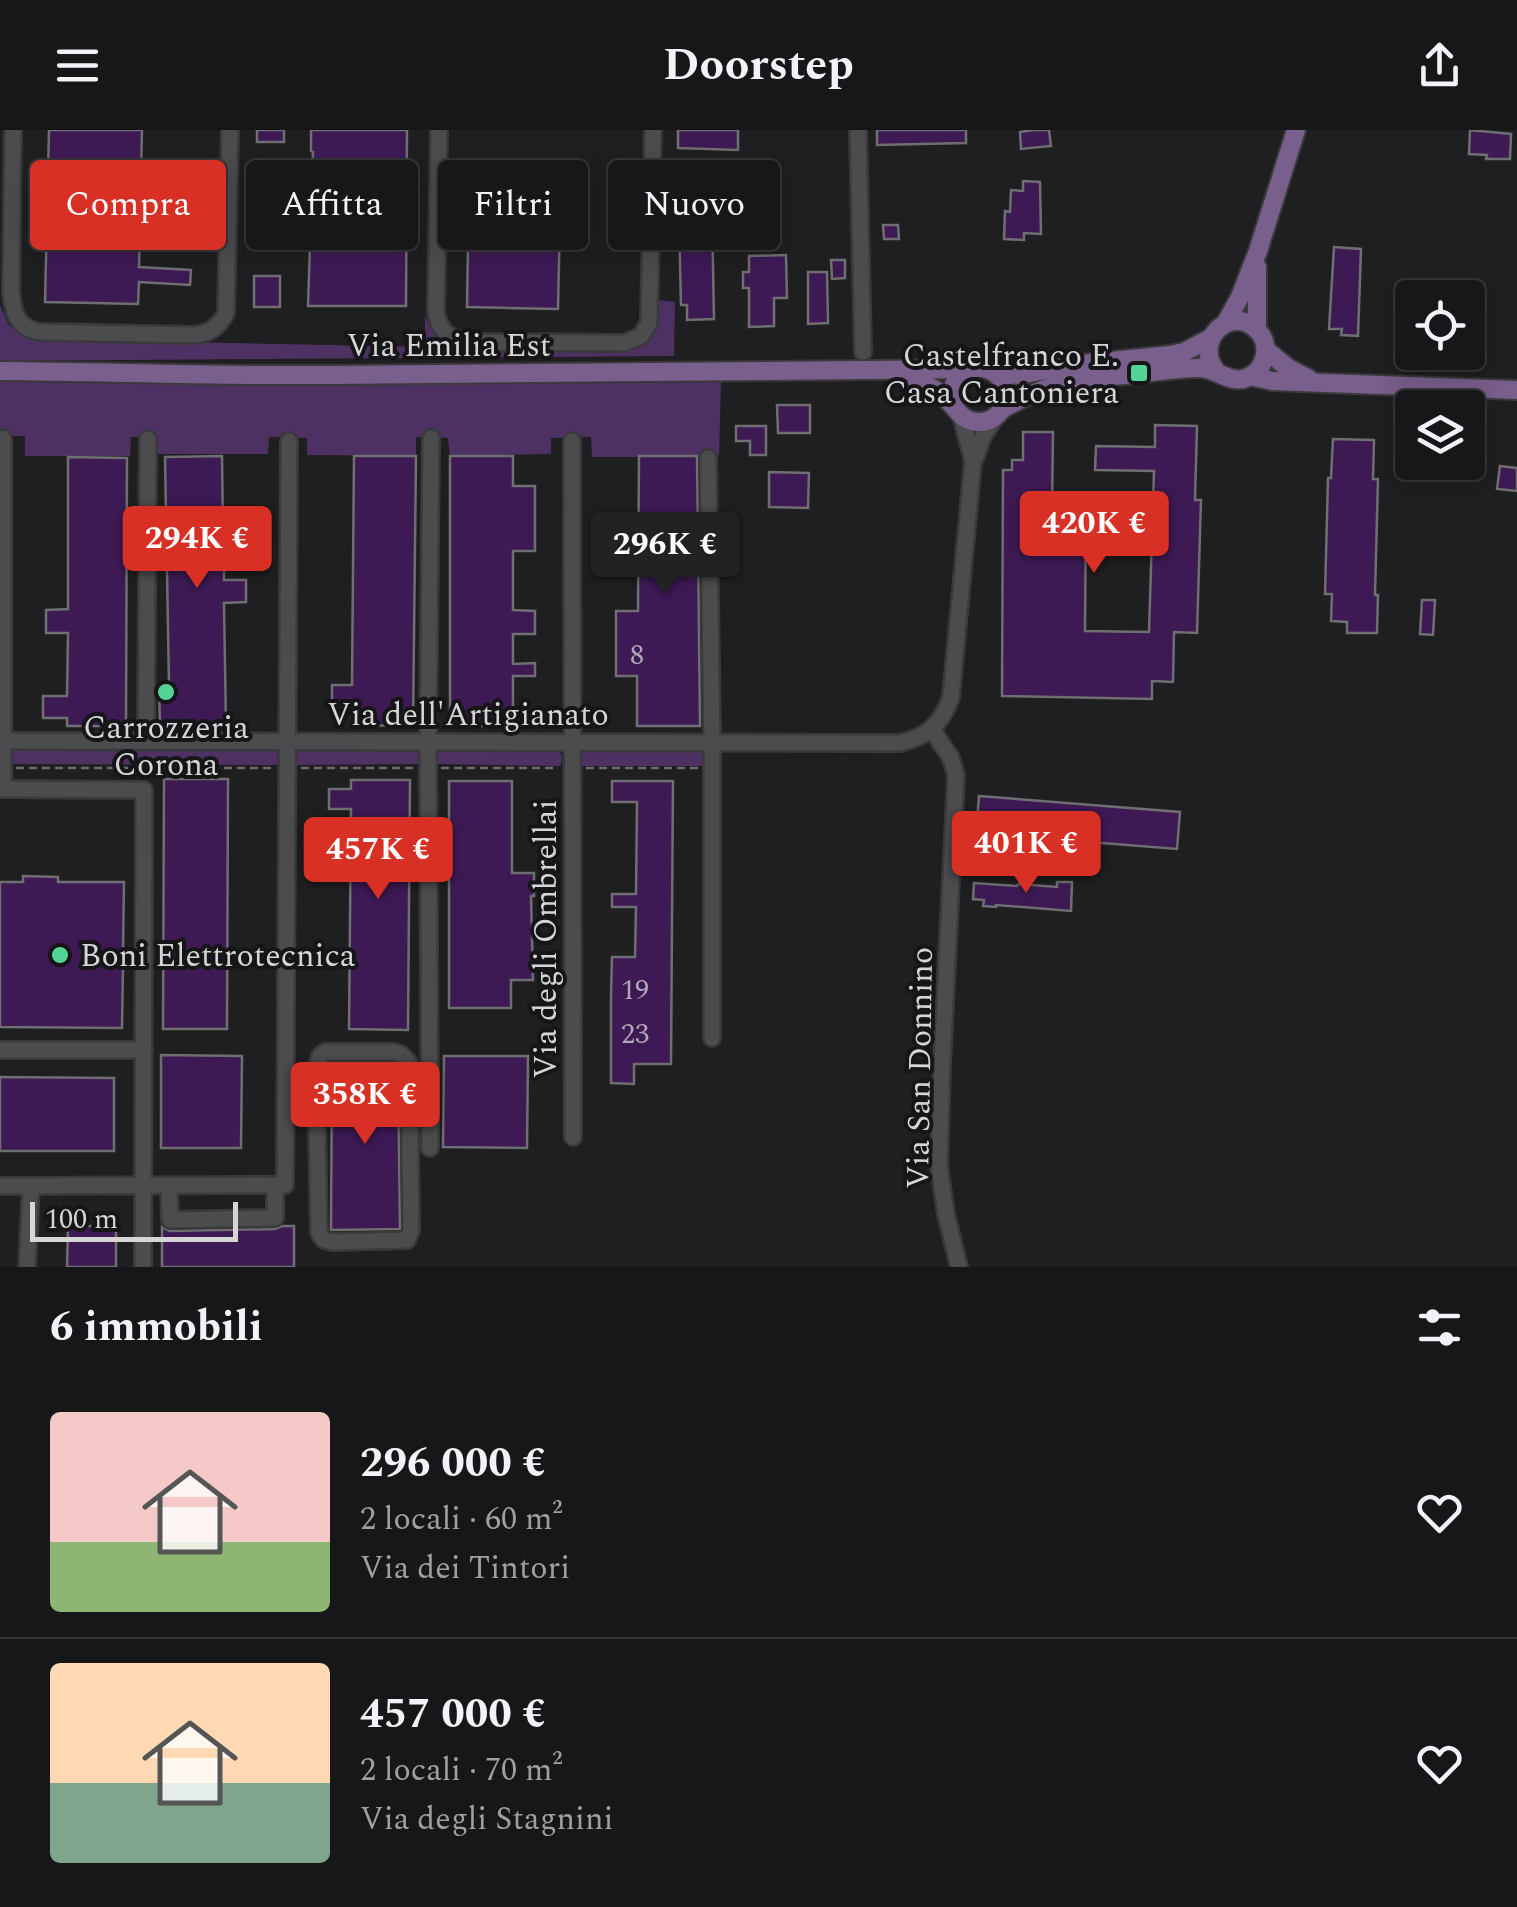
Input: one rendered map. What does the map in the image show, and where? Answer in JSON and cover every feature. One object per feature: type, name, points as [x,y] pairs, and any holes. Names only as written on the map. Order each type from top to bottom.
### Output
[{"type":"main road","points":[[1225,324],[1258,251],[1296,130]]},
{"type":"main road","points":[[1256,329],[1258,251]]},
{"type":"main road","points":[[970,370],[954,386],[953,402],[959,412],[982,422],[1046,387],[1069,380],[1203,367],[1236,380],[1250,376],[1262,366],[1266,350],[1262,335],[1245,322],[1225,324]]},
{"type":"main road","name":"Via Emilia Est","points":[[0,370],[327,376],[983,368],[1020,375],[1072,364],[1184,352],[1210,338],[1225,324]]},
{"type":"main road","points":[[1210,338],[1208,355],[1216,371]]},
{"type":"main road","points":[[1266,350],[1288,368],[1319,384]]},
{"type":"main road","name":"Via Emilia Est","points":[[899,370],[926,383],[959,412]]},
{"type":"main road","points":[[995,372],[1005,386],[1006,398],[999,412]]},
{"type":"main road","points":[[1250,376],[1272,382],[1517,390]]},
{"type":"street","points":[[14,130],[12,290],[18,321],[39,332],[195,336],[217,326],[228,306],[230,130]]},
{"type":"street","points":[[440,130],[436,311],[446,335],[475,342],[624,343],[641,336],[649,323],[653,130]]},
{"type":"street","points":[[858,130],[863,352]]},
{"type":"street","points":[[959,412],[973,462]]},
{"type":"street","points":[[932,730],[951,698],[973,462],[983,436],[999,412]]},
{"type":"street","points":[[3,438],[2,789],[144,790],[143,1267]]},
{"type":"street","points":[[430,1148],[431,438]]},
{"type":"street","points":[[146,741],[148,439]]},
{"type":"street","points":[[169,1186],[170,1220],[275,1218],[287,1140],[289,441]]},
{"type":"street","name":"Via degli Ombrellai","points":[[572,441],[574,1136]]},
{"type":"street","points":[[708,458],[712,1038]]},
{"type":"street","name":"Via dell'Artigianato","points":[[2,741],[900,743],[932,730]]},
{"type":"street","name":"Via San Donnino","points":[[932,730],[951,758],[956,775],[940,1166],[959,1267]]},
{"type":"street","points":[[0,1050],[144,1050]]},
{"type":"street","points":[[325,1052],[394,1052],[406,1058],[411,1231],[407,1240],[324,1240],[318,1223],[318,1139],[316,1070],[320,1056],[325,1052]]},
{"type":"street","points":[[287,1140],[318,1139]]},
{"type":"street","points":[[0,1186],[280,1186]]},
{"type":"street","points":[[27,1267],[31,1186]]},
{"type":"path","points":[[4,768],[712,768]]},
{"type":"shaded area","points":[[659,300],[675,302],[674,356],[0,361],[0,305],[9,325],[29,339],[425,347],[425,316],[438,335],[457,348],[622,352],[641,345],[652,335]]},
{"type":"shaded area","points":[[0,380],[721,380],[719,457],[592,457],[591,437],[551,438],[551,454],[450,456],[448,438],[416,437],[416,456],[307,455],[307,438],[269,437],[268,454],[158,454],[158,437],[131,437],[130,456],[25,456],[25,436],[0,436]]},
{"type":"shaded area","points":[[15,749],[275,750],[278,754],[277,765],[12,764]]},
{"type":"shaded area","points":[[295,750],[418,750],[421,756],[420,764],[295,765]]},
{"type":"shaded area","points":[[439,750],[559,751],[562,756],[561,766],[435,764]]},
{"type":"shaded area","points":[[579,751],[706,751],[706,766],[579,766]]},
{"type":"building","points":[[49,130],[142,130],[141,160],[48,160]]},
{"type":"building","points":[[257,130],[284,130],[284,142],[257,142]]},
{"type":"building","points":[[311,130],[407,130],[407,160],[313,160]]},
{"type":"building","points":[[678,130],[738,130],[738,150],[678,148]]},
{"type":"building","points":[[877,130],[966,130],[966,143],[877,145]]},
{"type":"building","points":[[1049,130],[1051,146],[1021,149],[1020,132]]},
{"type":"building","points":[[1470,130],[1511,134],[1510,159],[1469,154]]},
{"type":"building","points":[[1023,181],[1040,182],[1041,234],[1024,233],[1024,240],[1004,239],[1011,190],[1023,191]]},
{"type":"building","points":[[883,225],[898,225],[899,239],[884,239]]},
{"type":"building","points":[[1334,247],[1361,249],[1358,336],[1341,335],[1342,329],[1329,329]]},
{"type":"building","points":[[46,250],[139,250],[139,267],[191,270],[190,285],[139,282],[138,304],[45,302]]},
{"type":"building","points":[[310,250],[406,250],[406,306],[308,306]]},
{"type":"building","points":[[468,250],[559,250],[558,309],[467,307]]},
{"type":"building","points":[[680,250],[713,250],[714,319],[687,320],[687,305],[681,305]]},
{"type":"building","points":[[786,255],[787,298],[774,298],[774,326],[749,327],[749,288],[743,288],[743,272],[749,272],[749,256]]},
{"type":"building","points":[[831,260],[845,260],[845,278],[832,279]]},
{"type":"building","points":[[808,272],[827,272],[828,323],[808,324]]},
{"type":"building","points":[[254,276],[280,276],[280,307],[254,307]]},
{"type":"building","points":[[777,405],[810,405],[810,433],[778,433]]},
{"type":"building","points":[[1155,425],[1197,426],[1195,500],[1201,500],[1197,633],[1174,632],[1173,682],[1152,681],[1152,699],[1002,696],[1003,470],[1012,470],[1012,460],[1023,460],[1023,432],[1053,432],[1052,508],[1086,508],[1085,631],[1149,632],[1154,471],[1095,470],[1096,446],[1155,447]]},
{"type":"building","points":[[736,426],[766,426],[766,455],[750,455],[750,441],[736,441]]},
{"type":"building","points":[[1333,439],[1374,440],[1373,479],[1378,479],[1377,633],[1347,633],[1347,622],[1331,621],[1332,594],[1325,594]]},
{"type":"building","points":[[222,456],[223,529],[245,528],[246,549],[224,549],[224,580],[246,580],[246,602],[224,603],[226,724],[160,725],[159,686],[169,686],[165,457]]},
{"type":"building","points":[[354,456],[416,456],[413,726],[352,725],[352,703],[332,703],[332,685],[352,685]]},
{"type":"building","points":[[450,456],[513,456],[513,486],[535,486],[535,551],[513,551],[513,610],[535,611],[535,634],[513,634],[513,664],[535,663],[535,676],[513,676],[513,726],[450,726]]},
{"type":"building","points":[[639,456],[697,456],[700,726],[637,726],[637,676],[616,676],[616,611],[638,611]]},
{"type":"building","points":[[68,457],[127,458],[126,726],[67,726],[67,718],[43,718],[43,696],[67,696],[68,633],[46,633],[46,610],[68,609]]},
{"type":"building","points":[[1500,466],[1517,468],[1517,491],[1497,489]]},
{"type":"building","points":[[769,472],[809,473],[808,508],[769,507]]},
{"type":"building","points":[[1422,600],[1435,600],[1433,635],[1420,634]]},
{"type":"building","points":[[164,779],[228,779],[227,1029],[163,1029]]},
{"type":"building","points":[[351,780],[410,780],[408,1030],[349,1029],[351,809],[329,809],[329,789],[351,789]]},
{"type":"building","points":[[449,781],[512,781],[512,873],[534,873],[534,896],[533,980],[511,980],[511,1008],[449,1008]]},
{"type":"building","points":[[612,781],[673,781],[671,1064],[634,1064],[634,1084],[611,1083],[612,957],[635,957],[636,907],[612,907],[612,894],[636,894],[637,802],[612,802]]},
{"type":"building","points":[[979,796],[1180,812],[1177,849],[976,833]]},
{"type":"building","points":[[23,876],[58,877],[58,882],[124,882],[123,953],[132,953],[132,966],[123,967],[122,1028],[0,1027],[0,882],[23,882]]},
{"type":"building","points":[[1057,882],[1072,882],[1071,911],[983,906],[984,900],[973,899],[974,883],[1057,887]]},
{"type":"building","points":[[161,1055],[242,1056],[241,1148],[161,1148]]},
{"type":"building","points":[[444,1056],[528,1056],[527,1148],[443,1147]]},
{"type":"building","points":[[332,1064],[398,1067],[400,1229],[331,1230]]},
{"type":"building","points":[[0,1077],[114,1078],[114,1151],[0,1151]]},
{"type":"building","points":[[68,1226],[116,1226],[116,1267],[67,1267]]},
{"type":"building","points":[[294,1226],[294,1267],[162,1267],[162,1227],[170,1231]]},
{"type":"place","name":"Castelfranco E. Casa Cantoniera","points":[[1139,373]]},
{"type":"place","name":"Carrozzeria Corona","points":[[166,692]]},
{"type":"place","name":"Boni Elettrotecnica","points":[[60,955]]}]
